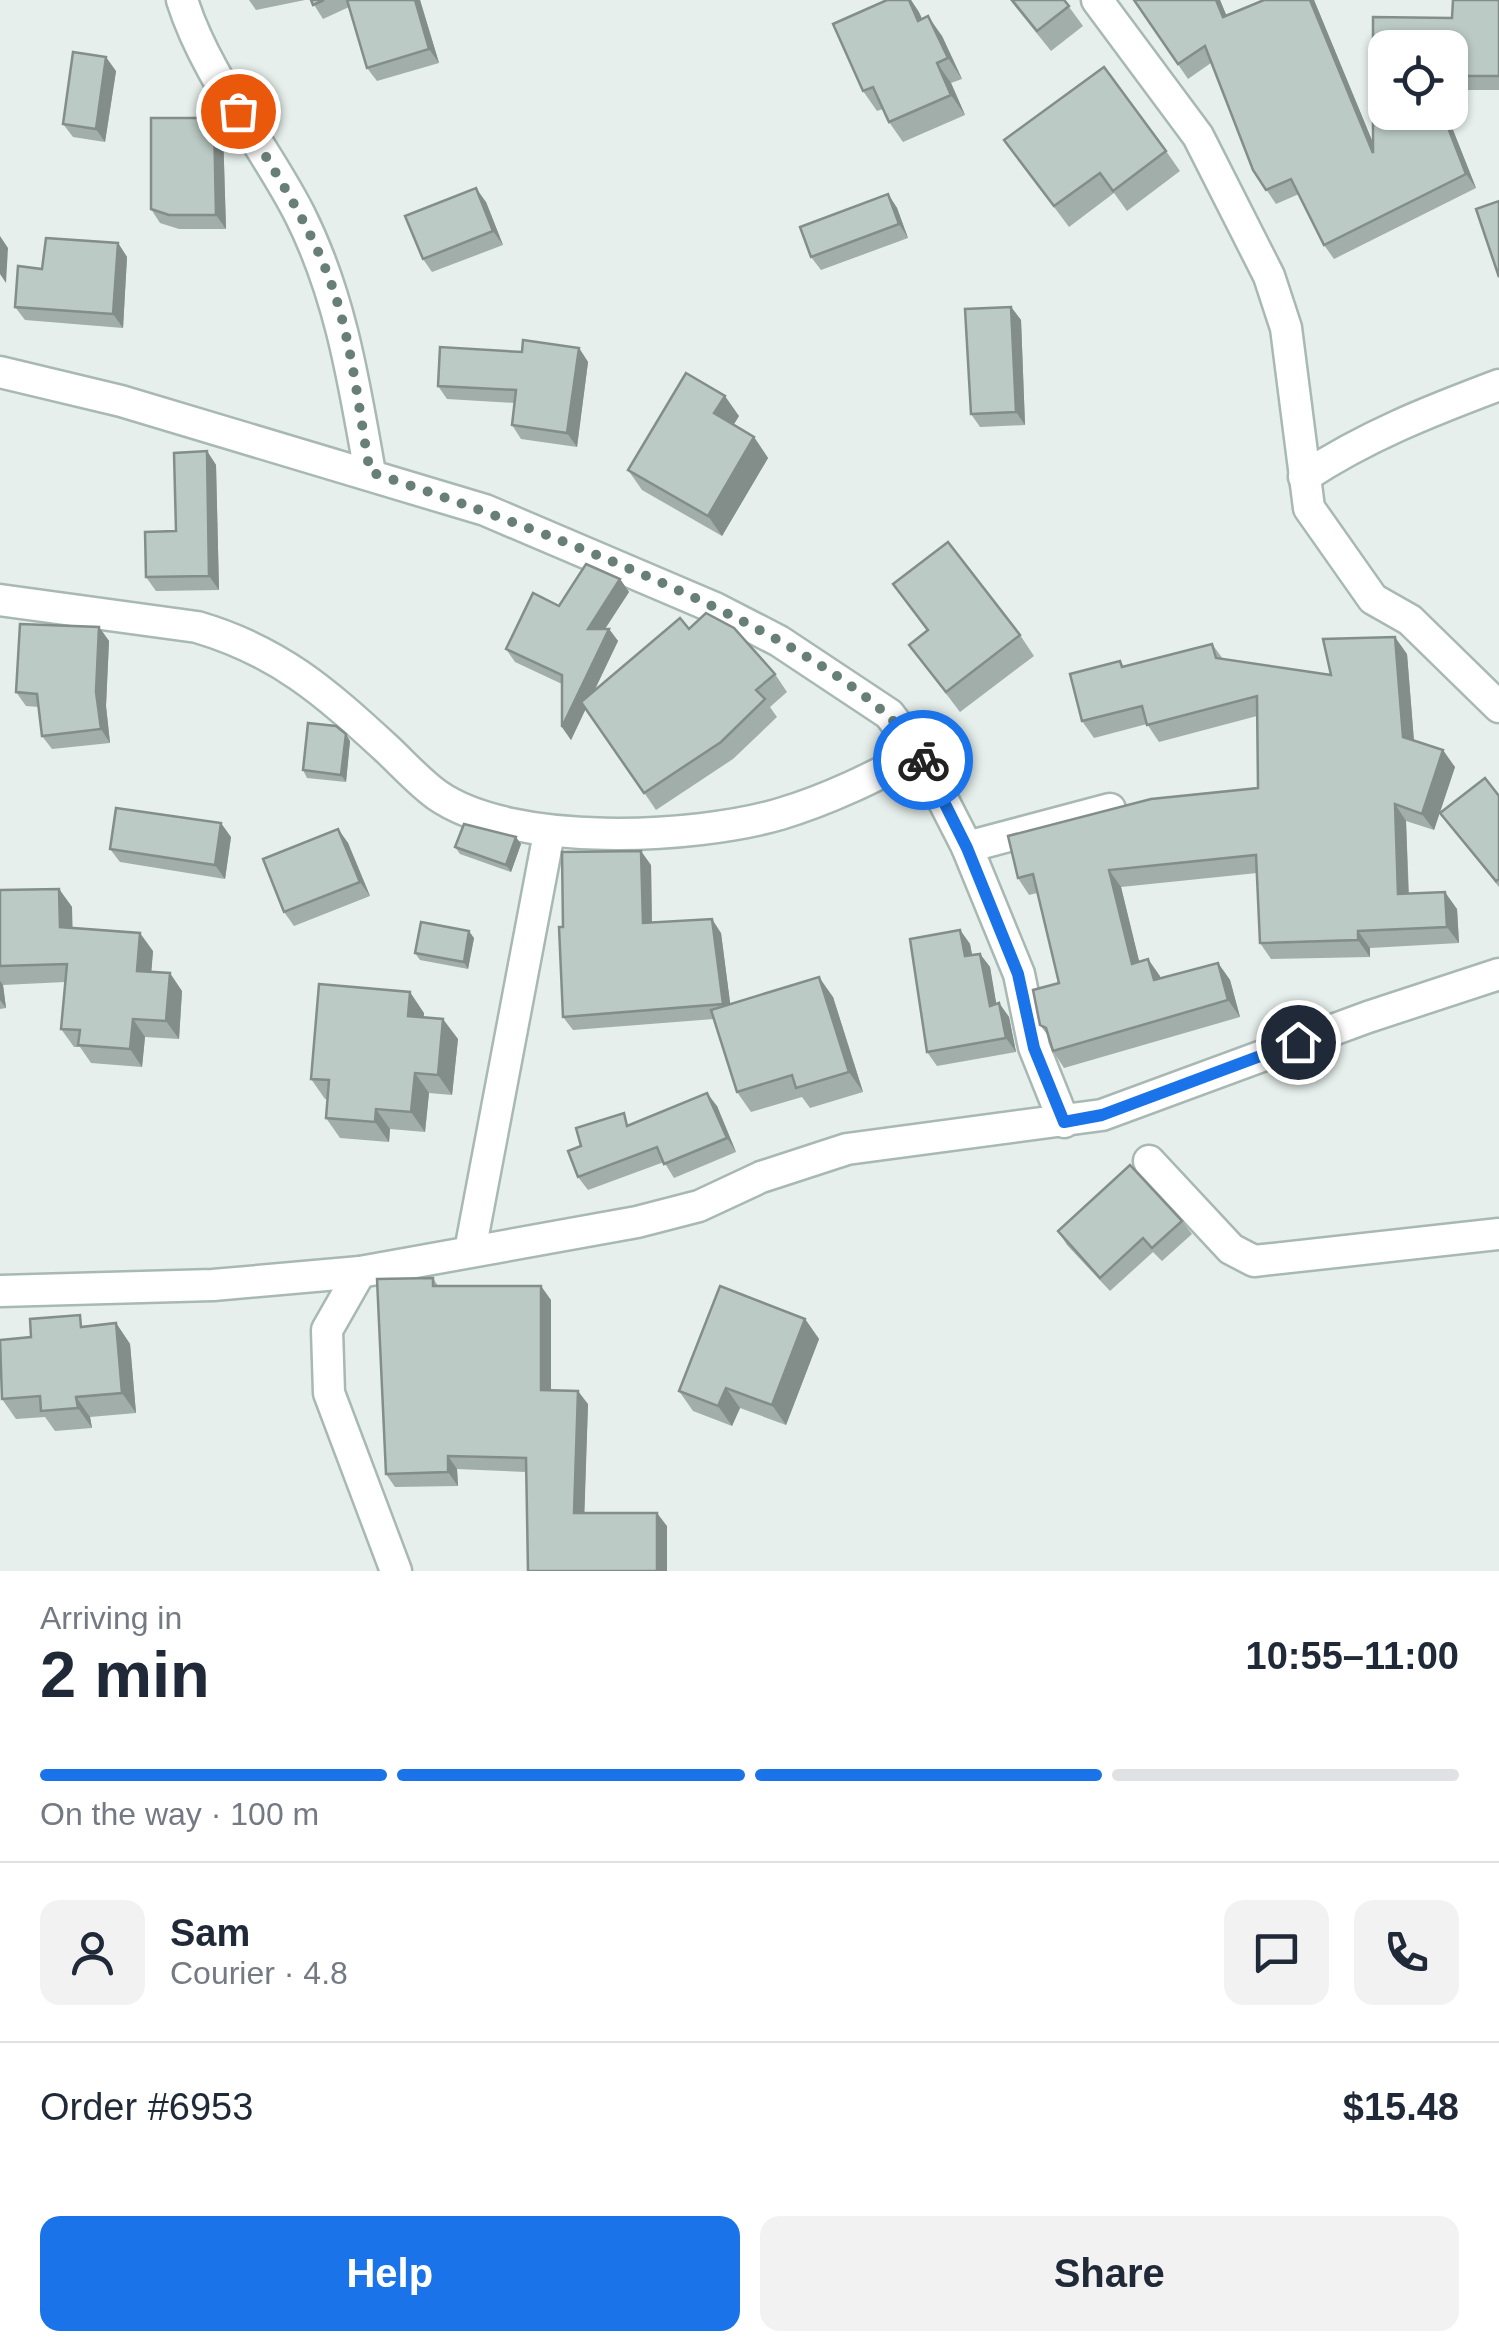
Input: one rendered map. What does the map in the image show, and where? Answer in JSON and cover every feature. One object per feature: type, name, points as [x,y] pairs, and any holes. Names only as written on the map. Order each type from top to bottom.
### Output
[{"type":"street","points":[[182,0],[217,78],[298,212],[329,276],[344,329],[370,472]]},
{"type":"street","points":[[1097,0],[1198,136],[1269,276],[1286,328],[1309,508],[1373,599],[1410,620],[1499,707]]},
{"type":"street","points":[[0,372],[121,400],[250,442],[370,472],[485,510],[731,616],[780,641],[889,714],[919,753],[967,848],[1018,974],[1034,1048],[1064,1122]]},
{"type":"street","points":[[1304,477],[1349,446],[1404,420],[1499,385]]},
{"type":"street","points":[[0,600],[228,636],[280,660],[315,683],[438,795],[482,818],[549,833],[610,834],[739,824],[849,790],[919,753]]},
{"type":"street","points":[[967,848],[1110,809]]},
{"type":"street","points":[[470,1251],[549,833]]},
{"type":"street","points":[[0,1291],[213,1285],[360,1272],[684,1210],[761,1177],[847,1149],[1102,1115],[1368,1017],[1499,974]]},
{"type":"street","points":[[1149,1160],[1231,1249],[1254,1261],[1499,1234]]},
{"type":"street","points":[[360,1272],[327,1330],[329,1393],[396,1571]]},
{"type":"building","points":[[347,0],[415,0],[429,49],[367,68]]},
{"type":"building","points":[[887,0],[909,0],[918,21],[928,16],[948,58],[937,63],[951,95],[889,122],[873,87],[863,91],[833,24]]},
{"type":"building","points":[[1012,0],[1064,0],[1069,6],[1037,31]]},
{"type":"building","points":[[1134,0],[1216,0],[1223,17],[1264,0],[1310,0],[1373,153],[1373,130],[1449,130],[1466,174],[1324,245],[1291,179],[1266,190],[1253,170],[1205,46],[1178,64]]},
{"type":"building","points":[[1453,0],[1499,0],[1499,76],[1468,76],[1468,30],[1373,30],[1373,17],[1452,18]]},
{"type":"building","points":[[73,52],[106,57],[96,129],[63,124]]},
{"type":"building","points":[[1104,67],[1166,151],[1113,191],[1100,173],[1054,206],[1004,140]]},
{"type":"building","points":[[151,118],[214,118],[216,215],[169,215],[151,209]]},
{"type":"building","points":[[476,188],[493,231],[423,259],[405,216]]},
{"type":"building","points":[[888,194],[899,224],[811,257],[800,227]]},
{"type":"building","points":[[1499,201],[1499,277],[1476,209]]},
{"type":"building","points":[[46,238],[118,243],[113,314],[15,307],[18,266],[42,269]]},
{"type":"building","points":[[1011,307],[1016,412],[971,414],[965,309]]},
{"type":"building","points":[[523,340],[579,348],[567,433],[512,425],[516,390],[438,386],[440,347],[522,352]]},
{"type":"building","points":[[686,373],[725,396],[714,413],[754,437],[708,516],[628,470]]},
{"type":"building","points":[[207,451],[209,576],[146,577],[145,532],[176,531],[174,453]]},
{"type":"building","points":[[948,542],[1020,635],[946,692],[909,645],[928,630],[893,584]]},
{"type":"building","points":[[586,564],[620,579],[588,629],[609,629],[562,727],[562,675],[506,649],[533,593],[559,606]]},
{"type":"building","points":[[706,613],[734,628],[775,674],[756,690],[765,699],[721,742],[644,793],[581,702],[680,618],[689,629]]},
{"type":"building","points":[[20,624],[99,627],[96,692],[101,729],[42,736],[37,694],[16,692]]},
{"type":"building","points":[[1395,637],[1403,737],[1443,750],[1422,814],[1395,804],[1398,894],[1445,892],[1447,927],[1358,931],[1358,940],[1260,943],[1256,855],[1109,870],[1132,964],[1148,959],[1154,980],[1218,963],[1228,1000],[1053,1051],[1046,1028],[1040,1025],[1033,990],[1059,983],[1033,874],[1018,878],[1008,836],[1151,799],[1258,788],[1257,696],[1147,725],[1142,706],[1082,721],[1070,674],[1120,661],[1122,667],[1212,644],[1216,658],[1331,675],[1323,639]]},
{"type":"building","points":[[308,723],[336,726],[346,734],[341,775],[303,770]]},
{"type":"building","points":[[1485,778],[1499,796],[1496,881],[1440,813]]},
{"type":"building","points":[[116,808],[221,823],[215,865],[110,849]]},
{"type":"building","points":[[464,824],[516,837],[506,865],[455,847]]},
{"type":"building","points":[[338,829],[360,882],[284,912],[263,859]]},
{"type":"building","points":[[641,851],[643,923],[712,919],[723,1004],[563,1017],[559,927],[563,927],[562,852]]},
{"type":"building","points":[[59,889],[60,927],[140,933],[137,971],[170,973],[166,1021],[133,1019],[130,1049],[78,1045],[80,1030],[61,1029],[67,964],[0,966],[0,890]]},
{"type":"building","points":[[421,922],[469,931],[464,962],[415,953]]},
{"type":"building","points":[[960,930],[965,956],[980,954],[990,1006],[999,1003],[1006,1038],[927,1052],[910,939]]},
{"type":"building","points":[[819,977],[849,1072],[796,1088],[792,1075],[737,1092],[711,1010]]},
{"type":"building","points":[[319,984],[410,992],[408,1016],[443,1019],[438,1075],[415,1073],[411,1112],[376,1109],[375,1122],[326,1118],[329,1080],[311,1079]]},
{"type":"building","points":[[707,1093],[727,1138],[664,1164],[657,1147],[578,1177],[568,1151],[581,1146],[576,1128],[624,1113],[627,1126]]},
{"type":"building","points":[[1130,1165],[1182,1221],[1152,1248],[1143,1238],[1100,1278],[1058,1231]]},
{"type":"building","points":[[433,1278],[433,1286],[541,1286],[541,1390],[578,1391],[574,1513],[657,1513],[657,1571],[528,1571],[526,1458],[448,1456],[448,1472],[386,1474],[377,1279]]},
{"type":"building","points":[[720,1286],[805,1319],[772,1405],[726,1388],[718,1406],[679,1391]]},
{"type":"building","points":[[80,1315],[81,1327],[116,1323],[122,1393],[76,1397],[78,1408],[41,1411],[40,1396],[2,1399],[0,1340],[31,1337],[30,1319]]},
{"type":"way so far","points":[[238,111],[298,212],[329,276],[344,329],[370,472],[485,510],[564,542],[780,641],[889,714],[907,733],[923,760]]},
{"type":"route","points":[[923,760],[967,848],[1018,974],[1034,1048],[1064,1122],[1102,1115],[1298,1042]]}]
